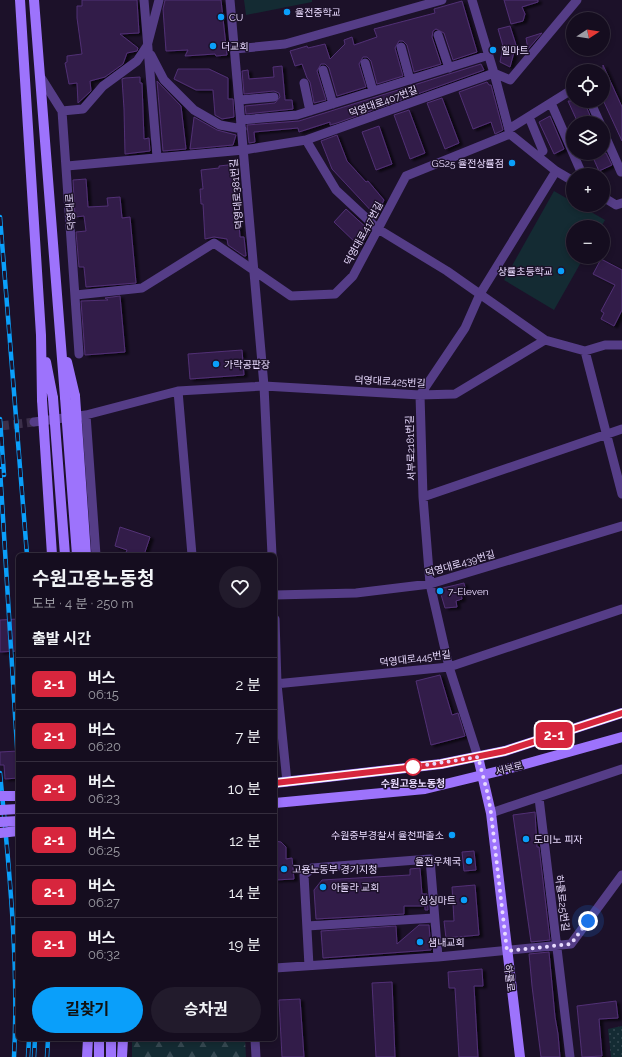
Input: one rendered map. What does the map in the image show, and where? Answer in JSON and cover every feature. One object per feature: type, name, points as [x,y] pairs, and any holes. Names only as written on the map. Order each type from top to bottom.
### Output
[{"type":"street","points":[[20,0],[41,335],[42,400],[52,553]]},
{"type":"street","points":[[34,0],[77,553]]},
{"type":"street","points":[[144,0],[157,157]]},
{"type":"street","points":[[62,111],[83,109],[103,86],[137,61],[147,46],[159,0]]},
{"type":"street","name":"덕영대로381번길","points":[[230,0],[264,386],[272,553]]},
{"type":"street","points":[[235,49],[285,44],[410,4],[442,0]]},
{"type":"street","points":[[472,0],[510,131],[556,171],[566,176]]},
{"type":"street","points":[[494,73],[510,80],[577,0]]},
{"type":"street","points":[[438,34],[449,68]]},
{"type":"street","points":[[147,46],[164,80],[194,110],[220,125],[242,124],[296,115],[489,55]]},
{"type":"street","points":[[401,47],[410,80]]},
{"type":"street","points":[[365,63],[373,91]]},
{"type":"street","points":[[323,70],[333,104]]},
{"type":"street","name":"덕영대로407번길","points":[[67,166],[244,150],[306,140],[494,73]]},
{"type":"street","name":"덕영대로","points":[[40,76],[62,111],[80,354]]},
{"type":"street","points":[[304,83],[310,111]]},
{"type":"street","name":"덕영대로417번길","points":[[76,295],[142,288],[214,243],[254,272],[291,296],[335,294],[353,276],[406,176],[510,131],[566,93]]},
{"type":"street","points":[[240,100],[274,97]]},
{"type":"street","points":[[551,103],[579,168]]},
{"type":"street","points":[[529,117],[543,151]]},
{"type":"street","points":[[306,140],[336,190],[378,229],[447,271],[545,340],[585,351],[606,345],[622,346]]},
{"type":"street","points":[[610,147],[621,172]]},
{"type":"street","points":[[420,395],[466,328],[480,294],[556,171]]},
{"type":"street","points":[[610,201],[616,205],[622,203]]},
{"type":"street","points":[[41,335],[53,398],[65,553]]},
{"type":"street","points":[[61,335],[75,396],[86,553]]},
{"type":"street","name":"덕영대로425번길","points":[[34,422],[86,416],[178,391],[264,386],[420,395],[455,394],[545,340]]},
{"type":"street","points":[[585,351],[622,494]]},
{"type":"street","points":[[178,391],[192,553]]},
{"type":"street","name":"서부로2181번길","points":[[420,395],[423,497],[430,584],[449,667],[478,757]]},
{"type":"street","points":[[86,416],[96,553]]},
{"type":"street","points":[[423,497],[622,429]]},
{"type":"street","name":"덕영대로439번길","points":[[277,595],[356,593],[430,584],[622,526]]},
{"type":"street","name":"덕영대로445번길","points":[[277,684],[449,667],[622,609]]},
{"type":"street","points":[[277,693],[287,782]]},
{"type":"street","name":"서부로","points":[[277,782],[441,764],[478,757],[505,751],[622,713]]},
{"type":"street","name":"서부로","points":[[277,803],[425,788],[483,775],[622,737]]},
{"type":"street","name":"하률로","points":[[478,757],[491,813],[520,1057]]},
{"type":"street","points":[[491,813],[622,769]]},
{"type":"street","points":[[0,796],[16,796]]},
{"type":"street","name":"하률로25번길","points":[[539,798],[570,1057]]},
{"type":"street","points":[[0,810],[16,809]]},
{"type":"street","points":[[0,822],[16,821]]},
{"type":"street","points":[[0,833],[16,831]]},
{"type":"street","points":[[309,966],[304,875],[312,868],[430,859],[438,957]]},
{"type":"street","points":[[277,968],[438,957],[571,944],[622,875]]},
{"type":"street","points":[[307,926],[434,918]]},
{"type":"street","points":[[87,1057],[88,1041]]},
{"type":"street","points":[[99,1057],[100,1041]]},
{"type":"street","points":[[110,1057],[111,1041]]},
{"type":"street","points":[[122,1057],[123,1041]]},
{"type":"street","points":[[255,1041],[256,1057]]},
{"type":"green space","points":[[244,0],[312,0],[312,2],[246,15]]},
{"type":"green space","points":[[554,191],[566,198],[566,212],[591,212],[605,220],[566,220],[566,264],[580,264],[554,310],[504,280]]},
{"type":"green space","points":[[622,1026],[622,1057],[611,1057],[608,1029]]},
{"type":"green space","points":[[132,1041],[245,1041],[246,1057],[132,1057]]},
{"type":"building","points":[[82,0],[137,0],[139,33],[120,34],[138,48],[137,51],[127,53],[123,64],[105,77],[90,81],[91,91],[78,103],[77,83],[69,84],[65,63],[67,62],[67,56],[82,54],[77,18],[77,6],[82,6]]},
{"type":"building","points":[[165,0],[221,0],[227,55],[216,56],[215,54],[185,56],[188,50],[166,51],[163,9]]},
{"type":"building","points":[[504,0],[538,0],[538,2],[522,7],[525,14],[523,21],[511,24]]},
{"type":"building","points":[[462,1],[477,52],[453,60],[444,33],[436,29],[433,31],[432,37],[441,64],[414,72],[407,45],[403,41],[399,41],[395,48],[403,76],[377,84],[371,61],[367,57],[363,57],[359,64],[366,87],[337,96],[329,68],[325,64],[321,64],[317,71],[326,100],[314,103],[310,82],[302,64],[295,66],[290,51],[307,46],[308,48],[325,44],[330,59],[345,44],[344,40],[352,37],[354,45],[377,37],[374,29],[435,13],[434,9]]},
{"type":"building","points":[[510,26],[516,45],[510,67],[500,62],[503,46],[498,29]]},
{"type":"building","points":[[542,33],[528,49],[526,38]]},
{"type":"building","points":[[481,64],[484,70],[337,123],[330,125],[330,122],[299,132],[298,128],[254,132],[255,142],[249,143],[247,125],[299,121]]},
{"type":"building","points":[[282,66],[285,100],[292,100],[293,109],[246,114],[245,106],[275,103],[280,97],[279,93],[274,91],[244,94],[242,71],[248,70],[249,79],[274,77],[273,67]]},
{"type":"building","points":[[178,69],[209,69],[228,78],[228,99],[233,99],[234,117],[222,119],[215,115],[213,90],[196,90],[174,79]]},
{"type":"building","points":[[140,77],[140,83],[142,83],[144,139],[149,138],[150,151],[125,154],[122,79]]},
{"type":"building","points":[[610,80],[622,107],[622,141],[607,108],[610,108]]},
{"type":"building","points":[[157,81],[181,106],[186,149],[163,151]]},
{"type":"building","points":[[487,82],[491,85],[503,130],[495,134],[491,122],[473,129],[459,92]]},
{"type":"building","points":[[442,98],[459,143],[445,149],[427,103]]},
{"type":"building","points":[[571,108],[587,108],[590,116],[575,116]]},
{"type":"building","points":[[409,110],[425,153],[410,159],[394,115]]},
{"type":"building","points":[[550,116],[564,149],[554,154],[539,122]]},
{"type":"building","points":[[194,117],[217,130],[236,135],[233,145],[190,149]]},
{"type":"building","points":[[379,126],[392,164],[376,170],[362,132]]},
{"type":"building","points":[[337,135],[347,161],[366,182],[368,181],[384,200],[376,216],[332,169],[321,141]]},
{"type":"building","points":[[594,160],[610,160],[612,165],[606,168],[598,168]]},
{"type":"building","points":[[228,165],[234,168],[238,201],[235,202],[236,223],[239,223],[240,237],[244,237],[246,256],[228,245],[227,239],[214,237],[205,239],[203,204],[201,204],[200,189],[203,189],[201,170],[219,168],[219,166]]},
{"type":"building","points":[[86,179],[88,207],[108,206],[107,198],[120,197],[122,218],[130,217],[136,283],[86,287],[84,267],[79,267],[76,232],[86,231],[84,216],[75,217],[73,180]]},
{"type":"building","points":[[346,209],[370,231],[360,247],[334,222]]},
{"type":"building","points":[[598,264],[610,264],[622,270],[622,310],[614,326],[601,319],[604,313],[601,311],[615,285],[593,274]]},
{"type":"building","points":[[120,296],[125,352],[85,355],[81,301],[108,300],[105,298]]},
{"type":"building","name":"가락공판장","points":[[242,350],[244,375],[190,379],[188,354]]},
{"type":"building","points":[[120,527],[150,537],[145,553],[126,553],[127,550],[115,546]]},
{"type":"building","points":[[464,583],[466,592],[461,594],[462,599],[456,601],[457,607],[445,608],[440,591],[443,588]]},
{"type":"building","points":[[16,619],[16,651],[0,652],[0,620]]},
{"type":"building","points":[[440,675],[452,715],[458,713],[465,736],[431,745],[416,681]]},
{"type":"building","points":[[16,751],[16,778],[5,779],[4,765],[0,765],[0,752]]},
{"type":"building","points":[[535,812],[537,847],[539,847],[550,940],[531,942],[513,815]]},
{"type":"building","name":"고용노동부 경기지청","points":[[277,841],[281,842],[286,847],[286,859],[292,858],[294,879],[277,880]]},
{"type":"building","name":"율전우체국","points":[[474,851],[476,870],[464,871],[462,852]]},
{"type":"building","points":[[420,868],[422,894],[427,894],[428,910],[425,910],[425,906],[404,906],[404,914],[316,919],[314,890],[322,880],[410,875],[410,869]]},
{"type":"building","points":[[475,885],[479,935],[446,938],[444,921],[454,921],[452,887]]},
{"type":"building","points":[[419,925],[429,925],[431,950],[323,958],[321,931],[396,926],[397,944]]},
{"type":"building","points":[[549,952],[560,1057],[541,1057],[532,986],[529,954]]},
{"type":"building","points":[[482,969],[483,986],[474,986],[478,1057],[459,1057],[455,988],[449,988],[448,972]]},
{"type":"building","points":[[392,982],[395,1057],[376,1057],[372,983]]},
{"type":"building","points":[[300,999],[304,1057],[282,1057],[279,1000]]},
{"type":"building","points":[[616,1001],[618,1018],[599,1019],[602,1056],[582,1057],[577,1006]]},
{"type":"tunnel","points":[[0,426],[34,422]]},
{"type":"railway","points":[[0,217],[27,553]]},
{"type":"railway","points":[[0,419],[4,475]]},
{"type":"railway","points":[[0,469],[16,730]]},
{"type":"railway","points":[[0,773],[10,879],[14,950],[14,1057]]},
{"type":"railway","points":[[28,1057],[29,1041]]},
{"type":"railway","points":[[34,1057],[35,1041]]},
{"type":"railway","points":[[47,1057],[48,1041]]},
{"type":"bus line","name":"2-1","points":[[277,783],[441,764],[505,751],[622,713]]},
{"type":"place","name":"율전중학교","points":[[287,12]]},
{"type":"place","name":"CU","points":[[221,17]]},
{"type":"place","name":"더교회","points":[[213,46]]},
{"type":"place","name":"힐마트","points":[[493,50]]},
{"type":"place","name":"GS25 율전상률점","points":[[512,163]]},
{"type":"place","name":"상률초등학교","points":[[561,271]]},
{"type":"place","name":"가락공판장","points":[[216,364]]},
{"type":"place","name":"7-Eleven","points":[[440,591]]},
{"type":"place","name":"수원고용노동청","points":[[413,767]]},
{"type":"place","name":"수원중부경찰서 율천파출소","points":[[452,835]]},
{"type":"place","name":"도미노 피자","points":[[526,839]]},
{"type":"place","name":"율전우체국","points":[[469,861]]},
{"type":"place","name":"고용노동부 경기지청","points":[[284,869]]},
{"type":"place","name":"아둘라 교회","points":[[323,887]]},
{"type":"place","name":"싱싱마트","points":[[464,900]]},
{"type":"place","name":"샘내교회","points":[[420,942]]},
{"type":"route","points":[[413,767],[441,764],[478,757],[491,813],[507,951],[571,944],[588,921]]}]
